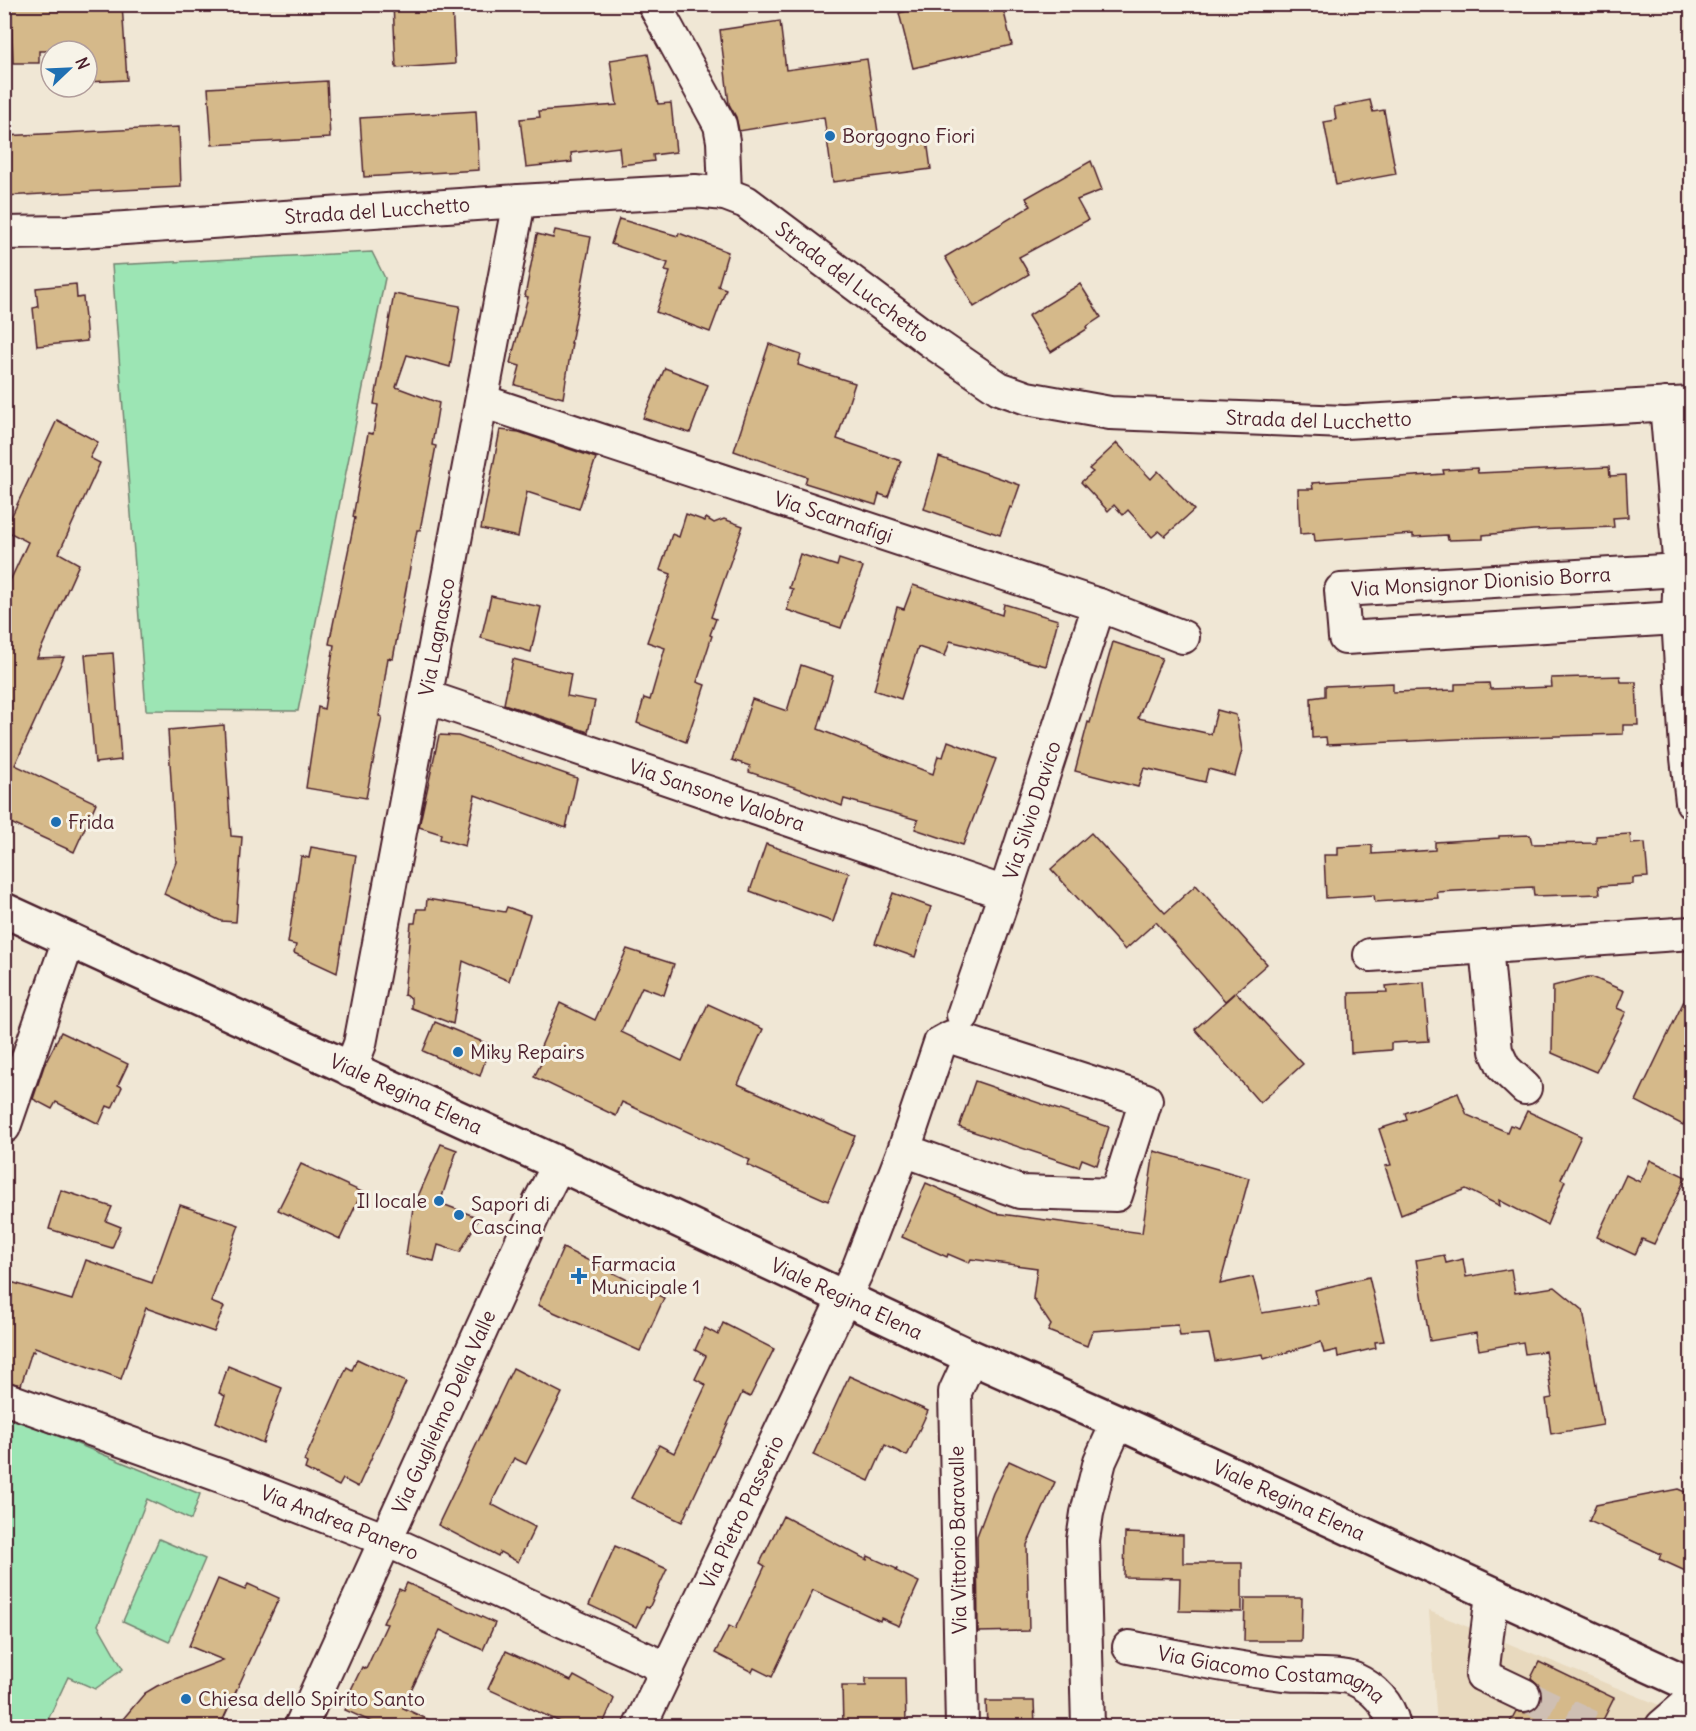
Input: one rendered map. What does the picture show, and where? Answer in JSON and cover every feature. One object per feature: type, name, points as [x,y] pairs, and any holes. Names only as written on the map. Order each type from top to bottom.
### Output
[{"type":"main road","name":"Viale Regina Elena","points":[[4,910],[559,1164],[971,1357],[1692,1685]]},
{"type":"street","points":[[654,4],[720,125],[723,141],[724,194]]},
{"type":"street","name":"Strada del Lucchetto","points":[[4,233],[67,232],[695,191],[724,194],[746,202],[932,342],[999,388],[1027,398],[1110,413],[1346,422],[1679,404]]},
{"type":"street","name":"Via Lagnasco","points":[[350,1070],[360,1044],[519,201]]},
{"type":"street","name":"Via Scarnafigi","points":[[482,401],[1099,605],[1184,637]]},
{"type":"street","points":[[1679,404],[1683,577],[1678,618],[1692,802]]},
{"type":"street","name":"Via Monsignor Dionisio Borra","points":[[1678,618],[1345,638],[1341,590],[1683,577]]},
{"type":"street","name":"Via Silvio Davico","points":[[963,1015],[1099,605]]},
{"type":"street","name":"Via Sansone Valobra","points":[[427,697],[1005,893]]},
{"type":"street","points":[[1370,955],[1692,933]]},
{"type":"street","points":[[4,1127],[69,939]]},
{"type":"street","points":[[1486,947],[1496,1051],[1504,1068],[1525,1088]]},
{"type":"street","name":"Via Pietro Passerio","points":[[640,1726],[858,1269],[904,1150],[940,1043],[951,1037],[1146,1100],[1116,1195],[1020,1192],[904,1150]]},
{"type":"street","name":"Via Guglielmo Della Valle","points":[[301,1726],[539,1203],[559,1164]]},
{"type":"street","name":"Via Vittorio Baravalle","points":[[962,1726],[955,1392],[971,1357]]},
{"type":"street","name":"Via Andrea Panero","points":[[4,1398],[221,1476],[386,1540],[668,1670]]},
{"type":"street","points":[[1088,1726],[1083,1540],[1100,1461],[1118,1422]]},
{"type":"street","points":[[1492,1594],[1482,1675],[1524,1695]]},
{"type":"street","name":"Via Giacomo Costamagna","points":[[1129,1647],[1285,1674],[1350,1678],[1372,1689],[1385,1705],[1394,1726]]},
{"type":"street","points":[[1662,1726],[1692,1700]]},
{"type":"shaded area","points":[[1429,1611],[1691,1718],[1691,1726],[1437,1726]]},
{"type":"green space","points":[[372,252],[385,278],[298,711],[146,710],[112,265]]},
{"type":"green space","points":[[4,1414],[200,1494],[191,1520],[147,1499],[98,1625],[123,1669],[95,1689],[68,1677],[45,1726],[5,1726]]},
{"type":"green space","points":[[159,1539],[205,1559],[169,1642],[123,1621]]},
{"type":"building","points":[[11,4],[122,4],[127,80],[99,81],[99,39],[39,39],[39,63],[13,63]]},
{"type":"building","points":[[393,4],[452,4],[455,64],[396,68]]},
{"type":"building","points":[[936,4],[1002,4],[1012,45],[913,68],[899,13]]},
{"type":"building","points":[[780,21],[786,70],[867,59],[879,139],[926,133],[931,169],[833,182],[824,117],[739,131],[736,117],[729,104],[720,30]]},
{"type":"building","points":[[648,54],[658,104],[671,103],[676,152],[653,155],[654,161],[621,165],[619,147],[571,153],[572,162],[526,167],[520,119],[540,117],[539,111],[617,105],[610,60]]},
{"type":"building","points":[[327,81],[330,138],[212,145],[208,88]]},
{"type":"building","points":[[1370,100],[1373,112],[1384,110],[1396,174],[1336,185],[1324,122],[1336,120],[1334,107]]},
{"type":"building","points":[[476,111],[479,170],[364,177],[360,118]]},
{"type":"building","points":[[179,127],[181,187],[4,196],[4,136]]},
{"type":"building","points":[[1091,161],[1102,190],[1077,200],[1088,220],[1019,257],[1029,274],[974,307],[945,257],[1031,206],[1026,198]]},
{"type":"building","points":[[619,219],[678,236],[679,233],[728,252],[718,286],[726,289],[710,332],[656,312],[670,272],[665,271],[668,263],[611,244]]},
{"type":"building","points":[[555,230],[591,237],[563,398],[515,385],[520,366],[510,363],[528,297],[525,296],[537,234],[553,238]]},
{"type":"building","points":[[76,284],[77,298],[83,297],[87,341],[37,346],[33,308],[38,307],[36,288]]},
{"type":"building","points":[[1080,284],[1101,317],[1086,327],[1087,329],[1051,352],[1028,316]]},
{"type":"building","points":[[394,294],[460,306],[450,367],[407,355],[396,387],[439,403],[432,445],[436,446],[420,530],[417,530],[393,659],[388,658],[379,716],[382,717],[366,798],[306,788],[318,707],[324,709],[334,645],[329,644],[355,518],[353,517],[368,433],[373,434],[378,405],[374,404]]},
{"type":"building","points":[[769,344],[801,355],[798,365],[855,383],[837,439],[901,461],[888,497],[879,494],[876,505],[805,483],[807,477],[734,451]]},
{"type":"building","points":[[665,368],[708,385],[690,433],[643,418]]},
{"type":"building","points":[[57,420],[98,442],[90,458],[100,463],[59,553],[79,564],[37,658],[64,657],[15,765],[96,803],[74,852],[4,820],[4,594],[28,542],[5,530]]},
{"type":"building","points":[[500,430],[519,432],[596,458],[579,509],[527,492],[518,537],[481,529]]},
{"type":"building","points":[[1117,443],[1151,479],[1158,471],[1194,510],[1165,536],[1159,531],[1152,537],[1128,510],[1123,515],[1114,505],[1108,511],[1081,482],[1093,472],[1089,469]]},
{"type":"building","points":[[939,457],[1020,485],[1000,535],[924,509]]},
{"type":"building","points":[[1609,467],[1610,476],[1626,475],[1628,517],[1613,518],[1614,527],[1533,530],[1483,535],[1483,539],[1448,540],[1447,535],[1413,537],[1413,534],[1315,541],[1314,533],[1300,534],[1298,489],[1313,489],[1312,483],[1444,474],[1443,470],[1477,468],[1478,473]]},
{"type":"building","points":[[686,514],[705,521],[706,518],[714,523],[724,519],[743,526],[711,617],[716,619],[697,682],[705,685],[686,742],[637,723],[644,698],[650,700],[665,648],[647,642],[671,574],[660,570],[672,534],[679,537]]},
{"type":"building","points":[[800,554],[837,566],[839,559],[863,567],[841,628],[787,610],[793,589],[789,588]]},
{"type":"building","points":[[913,585],[1002,615],[1004,604],[1058,620],[1046,666],[950,641],[945,656],[918,647],[901,699],[874,690],[897,607],[904,609]]},
{"type":"building","points":[[491,596],[541,607],[531,652],[481,638]]},
{"type":"building","points":[[1113,642],[1162,658],[1138,718],[1211,734],[1217,710],[1236,715],[1242,750],[1235,776],[1208,769],[1205,782],[1144,768],[1138,787],[1075,771]]},
{"type":"building","points":[[113,653],[121,760],[95,763],[85,655]]},
{"type":"building","points":[[513,659],[571,674],[567,696],[595,701],[588,732],[504,704]]},
{"type":"building","points":[[801,665],[833,676],[818,729],[933,774],[938,756],[943,757],[948,741],[996,759],[963,845],[915,829],[918,820],[844,799],[842,806],[749,772],[750,766],[732,760],[752,699],[787,711]]},
{"type":"building","points":[[1620,676],[1621,682],[1636,682],[1638,725],[1623,725],[1623,734],[1327,745],[1326,737],[1312,738],[1311,698],[1325,696],[1325,686],[1393,683],[1393,692],[1455,690],[1455,684],[1489,683],[1490,689],[1552,687],[1551,678]]},
{"type":"building","points":[[224,725],[231,836],[242,837],[236,922],[221,921],[164,894],[176,862],[168,730]]},
{"type":"building","points":[[439,735],[458,736],[577,778],[566,828],[475,795],[465,846],[440,839],[441,834],[419,827]]},
{"type":"building","points":[[1091,833],[1165,913],[1196,885],[1267,964],[1225,1001],[1156,922],[1125,950],[1051,869]]},
{"type":"building","points":[[1630,834],[1631,844],[1645,843],[1648,877],[1633,878],[1633,884],[1599,886],[1600,894],[1534,896],[1533,887],[1437,892],[1438,898],[1375,902],[1374,895],[1326,898],[1324,855],[1338,855],[1338,847],[1372,845],[1372,854],[1435,850],[1435,842],[1499,838],[1499,836],[1530,835],[1532,844],[1596,843],[1596,836]]},
{"type":"building","points":[[766,844],[849,873],[833,922],[750,891]]},
{"type":"building","points":[[311,847],[356,855],[337,973],[294,953],[296,945],[288,943],[301,856],[309,858]]},
{"type":"building","points":[[893,893],[931,907],[915,957],[875,943]]},
{"type":"building","points":[[427,899],[505,912],[507,907],[530,915],[509,981],[463,961],[453,1024],[411,1008],[411,998],[404,995],[411,923],[415,923],[417,909],[426,909]]},
{"type":"building","points":[[627,949],[674,964],[664,995],[642,987],[621,1032],[682,1061],[708,1004],[763,1029],[738,1084],[855,1136],[828,1201],[747,1165],[750,1160],[622,1102],[616,1116],[534,1077],[545,1056],[538,1053],[560,1003],[595,1020]]},
{"type":"building","points":[[1588,977],[1624,991],[1617,1008],[1626,1012],[1596,1072],[1552,1053],[1553,986]]},
{"type":"building","points":[[1424,982],[1429,1041],[1391,1043],[1391,1050],[1351,1053],[1349,993],[1387,992],[1386,986]]},
{"type":"building","points":[[1692,984],[1692,1106],[1683,1125],[1636,1101]]},
{"type":"building","points":[[1236,992],[1303,1064],[1260,1103],[1195,1029]]},
{"type":"building","points":[[435,1022],[490,1045],[480,1076],[423,1051]]},
{"type":"building","points":[[61,1032],[128,1064],[118,1085],[122,1087],[112,1108],[107,1106],[99,1124],[56,1102],[52,1109],[33,1099],[44,1066]]},
{"type":"building","points":[[975,1081],[1109,1127],[1097,1165],[1082,1159],[1079,1167],[959,1127]]},
{"type":"building","points":[[1458,1093],[1467,1115],[1507,1132],[1510,1125],[1519,1128],[1527,1111],[1581,1136],[1561,1179],[1565,1181],[1547,1225],[1499,1200],[1500,1206],[1466,1189],[1401,1215],[1385,1166],[1391,1165],[1379,1129],[1407,1120],[1405,1113]]},
{"type":"building","points":[[441,1144],[457,1150],[440,1203],[479,1218],[460,1252],[438,1245],[434,1261],[406,1255],[413,1208]]},
{"type":"building","points":[[1154,1151],[1249,1178],[1220,1284],[1253,1277],[1262,1313],[1318,1304],[1315,1290],[1369,1277],[1384,1341],[1375,1342],[1376,1348],[1338,1357],[1337,1350],[1324,1353],[1321,1342],[1264,1359],[1263,1354],[1215,1361],[1209,1334],[1180,1336],[1178,1325],[1092,1331],[1087,1346],[1048,1331],[1051,1325],[1033,1298],[1037,1268],[971,1259],[969,1263],[948,1254],[947,1257],[902,1237],[926,1183],[994,1213],[1142,1233]]},
{"type":"building","points":[[1650,1160],[1686,1177],[1654,1244],[1642,1239],[1635,1255],[1597,1237],[1626,1175],[1640,1182]]},
{"type":"building","points":[[301,1164],[362,1192],[340,1239],[278,1210]]},
{"type":"building","points":[[61,1190],[112,1207],[106,1221],[121,1227],[112,1248],[49,1229]]},
{"type":"building","points":[[180,1205],[239,1225],[211,1302],[224,1307],[214,1332],[146,1308],[121,1379],[35,1347],[21,1385],[4,1381],[4,1280],[72,1300],[86,1260],[152,1283]]},
{"type":"building","points":[[563,1248],[664,1298],[640,1351],[538,1305]]},
{"type":"building","points":[[1444,1255],[1446,1263],[1463,1259],[1466,1277],[1511,1269],[1515,1293],[1555,1287],[1583,1310],[1603,1425],[1551,1434],[1546,1399],[1552,1398],[1545,1351],[1525,1354],[1523,1342],[1479,1350],[1476,1333],[1430,1341],[1416,1260]]},
{"type":"building","points":[[723,1323],[774,1349],[750,1397],[742,1393],[682,1522],[631,1498],[659,1445],[674,1453],[706,1385],[695,1379],[706,1356],[695,1350],[705,1328],[718,1335]]},
{"type":"building","points":[[357,1359],[406,1382],[358,1487],[343,1479],[339,1486],[305,1469],[307,1463],[304,1461],[347,1367],[352,1370]]},
{"type":"building","points":[[228,1366],[282,1388],[263,1443],[216,1422],[225,1396],[219,1393]]},
{"type":"building","points":[[513,1368],[562,1393],[526,1464],[514,1458],[491,1504],[535,1527],[518,1562],[500,1552],[498,1556],[438,1525]]},
{"type":"building","points":[[849,1376],[928,1411],[907,1456],[885,1445],[869,1481],[813,1455]]},
{"type":"building","points":[[1009,1461],[1055,1482],[1027,1545],[1029,1631],[978,1632],[977,1536],[993,1493]]},
{"type":"building","points":[[1678,1489],[1692,1495],[1692,1574],[1659,1559],[1661,1554],[1589,1521],[1596,1505]]},
{"type":"building","points":[[783,1516],[867,1560],[868,1556],[919,1582],[899,1626],[881,1618],[880,1621],[813,1590],[772,1677],[754,1668],[752,1672],[715,1653],[729,1626],[735,1629],[765,1566],[760,1563]]},
{"type":"building","points":[[1125,1533],[1183,1535],[1183,1563],[1242,1563],[1242,1612],[1179,1611],[1180,1578],[1124,1577]]},
{"type":"building","points":[[615,1546],[667,1569],[649,1608],[646,1607],[636,1627],[589,1605]]},
{"type":"building","points":[[218,1579],[245,1590],[248,1584],[279,1598],[220,1726],[117,1726],[145,1693],[223,1660],[189,1646]]},
{"type":"building","points":[[407,1583],[495,1623],[483,1650],[440,1630],[403,1708],[442,1726],[381,1726],[345,1710],[349,1703],[345,1702],[362,1667],[366,1669],[387,1624],[383,1623],[399,1589],[403,1591]]},
{"type":"building","points":[[1245,1598],[1302,1598],[1301,1641],[1244,1641]]},
{"type":"building","points":[[506,1651],[571,1681],[574,1676],[611,1696],[614,1699],[602,1726],[569,1726],[488,1689]]},
{"type":"building","points":[[1539,1662],[1614,1698],[1600,1726],[1508,1726],[1516,1711],[1526,1713],[1535,1709],[1540,1702],[1542,1693],[1539,1685],[1531,1678]]},
{"type":"building","points":[[866,1678],[905,1678],[906,1726],[843,1726],[842,1686],[866,1686]]},
{"type":"building","points":[[986,1701],[1034,1701],[1035,1726],[987,1726]]},
{"type":"tunnel","points":[[1524,1695],[1591,1726]]},
{"type":"place","name":"Borgogno Fiori","points":[[830,136]]},
{"type":"place","name":"Frida","points":[[56,822]]},
{"type":"place","name":"Miky Repairs","points":[[458,1052]]},
{"type":"place","name":"Il locale","points":[[439,1201]]},
{"type":"place","name":"Sapori di Cascina","points":[[459,1215]]},
{"type":"place","name":"Farmacia Municipale 1","points":[[579,1276]]},
{"type":"place","name":"Chiesa dello Spirito Santo","points":[[186,1699]]}]
